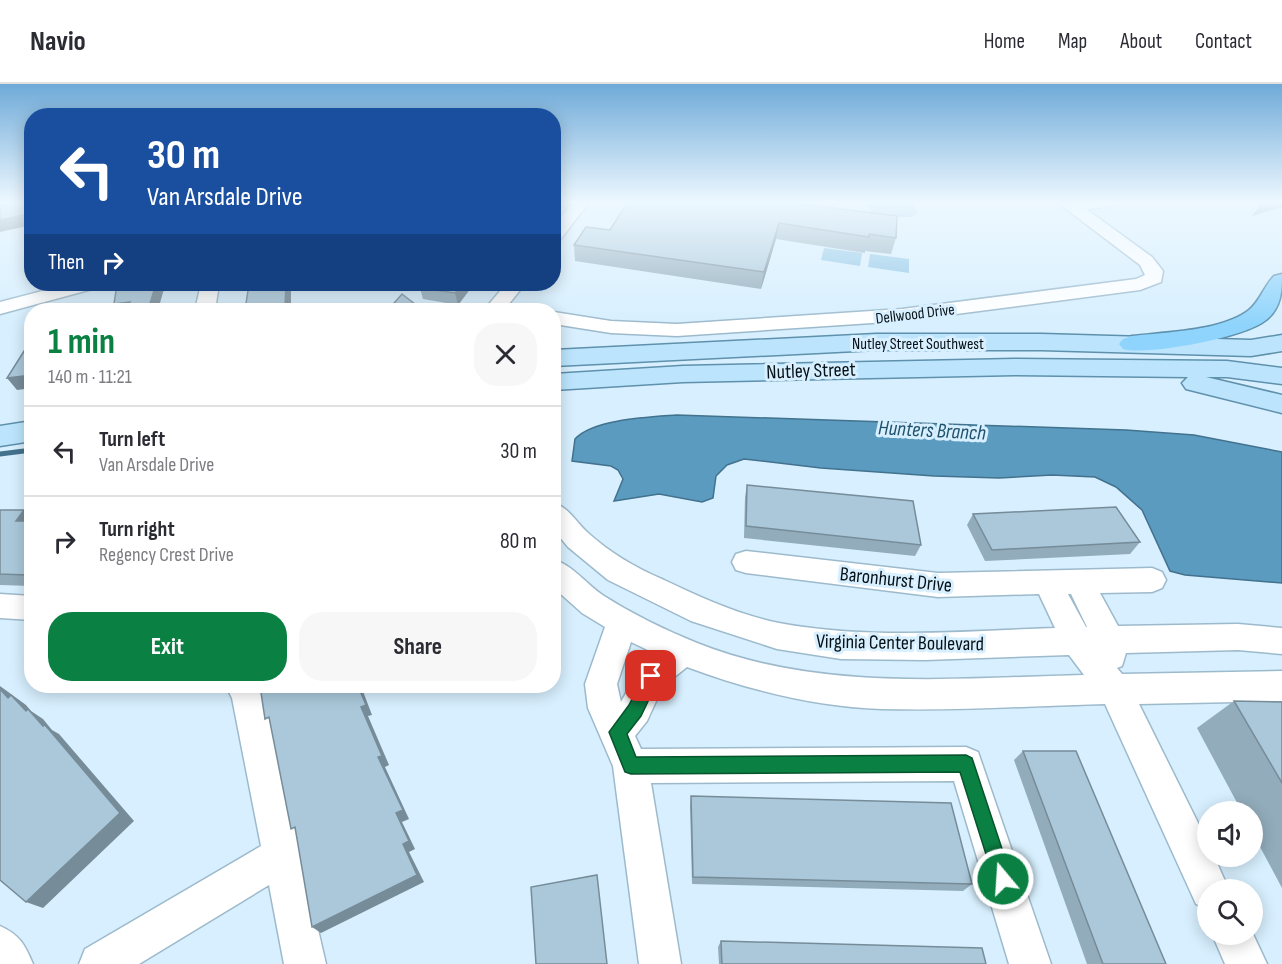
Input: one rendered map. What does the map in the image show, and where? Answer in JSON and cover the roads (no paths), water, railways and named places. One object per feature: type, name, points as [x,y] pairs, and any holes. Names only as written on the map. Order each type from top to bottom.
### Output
[{"type":"highway","points":[[1132,344],[1235,326],[1256,317],[1282,281]]},
{"type":"main road","name":"Nutley Street Southwest","points":[[561,358],[876,342],[1132,344],[1251,348],[1282,344]]},
{"type":"main road","name":"Nutley Street","points":[[1069,367],[1203,384],[1282,404]]},
{"type":"main road","name":"Nutley Street","points":[[561,382],[778,371],[1069,367],[1227,369],[1282,376]]},
{"type":"main road","points":[[0,416],[24,413]]},
{"type":"main road","points":[[0,436],[24,433]]},
{"type":"street","name":"Dellwood Drive","points":[[561,319],[611,327],[677,330],[870,318],[1140,284],[1154,278],[1153,267],[1121,243]]},
{"type":"street","points":[[0,308],[63,291]]},
{"type":"street","name":"Virginia Center Boulevard","points":[[561,521],[578,540],[618,572],[702,612],[777,636],[822,643],[878,646],[1238,637],[1282,641]]},
{"type":"street","name":"Baronhurst Drive","points":[[746,562],[938,585],[1152,580]]},
{"type":"street","points":[[561,577],[591,603],[683,652],[762,676],[843,692],[882,694],[1282,686]]},
{"type":"street","points":[[1080,582],[1109,640],[1116,690]]},
{"type":"street","points":[[1047,584],[1077,641],[1116,690],[1205,879]]},
{"type":"street","points":[[0,606],[24,608]]},
{"type":"street","points":[[622,621],[601,684],[605,708],[624,749],[660,964]]},
{"type":"street","points":[[624,749],[635,710],[651,676],[683,652]]},
{"type":"street","points":[[247,693],[304,964]]},
{"type":"street","points":[[624,749],[966,764],[1030,964]]},
{"type":"street","points":[[100,964],[282,855]]},
{"type":"street","points":[[1237,945],[1246,964]]},
{"type":"street","points":[[0,947],[12,964]]},
{"type":"water","points":[[677,415],[1126,430],[1194,435],[1282,452],[1282,583],[1185,575],[1170,571],[1142,510],[1116,487],[1095,477],[934,476],[821,468],[744,459],[727,465],[716,476],[713,498],[702,502],[659,494],[614,501],[623,479],[618,470],[611,466],[572,461],[575,439],[583,432],[623,420]]},
{"type":"waterway","name":"Hunters Branch","points":[[0,454],[24,451]]}]
